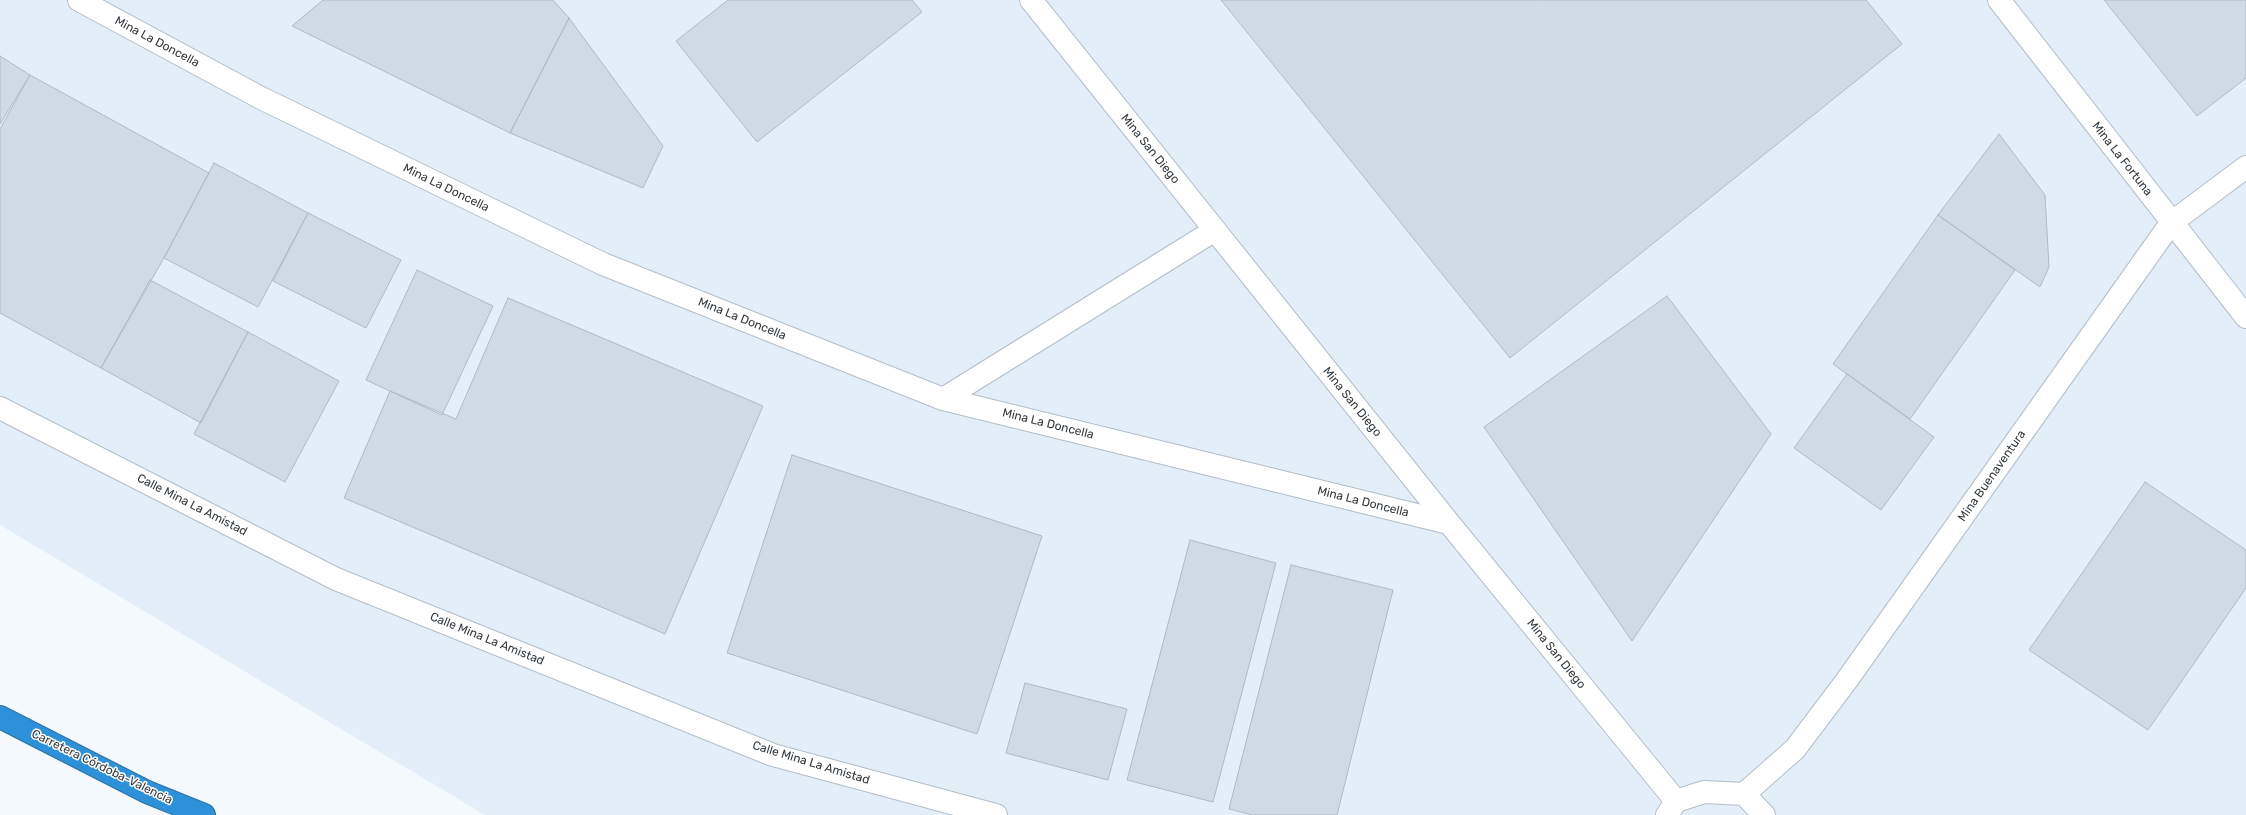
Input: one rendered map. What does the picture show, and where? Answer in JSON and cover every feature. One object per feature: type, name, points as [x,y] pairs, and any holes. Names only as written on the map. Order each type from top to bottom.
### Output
[{"type":"highway","name":"Carretera Córdoba-Valencia","points":[[0,716],[147,792],[204,815]]},
{"type":"street","name":"Mina La Doncella","points":[[79,0],[261,98],[603,264],[943,399],[1449,523]]},
{"type":"street","name":"Mina San Diego","points":[[1031,0],[1449,523],[1671,808]]},
{"type":"street","name":"Mina La Fortuna","points":[[1999,0],[2171,223],[2246,317]]},
{"type":"street","name":"Mina Buenaventura","points":[[1744,794],[1795,749],[1847,680],[2171,223],[2246,167]]},
{"type":"street","points":[[943,399],[1215,230]]},
{"type":"street","name":"Calle Mina La Amistad","points":[[0,408],[336,579],[773,755],[996,815]]},
{"type":"street","points":[[1671,808],[1704,792],[1744,794],[1764,815]]},
{"type":"shaded area","points":[[0,0],[2246,0],[2246,815],[485,815],[0,525]]},
{"type":"building","points":[[323,0],[553,0],[569,18],[510,133],[292,26]]},
{"type":"building","points":[[728,0],[912,0],[922,12],[757,142],[676,41]]},
{"type":"building","points":[[1221,0],[1866,0],[1902,44],[1510,358]]},
{"type":"building","points":[[2104,0],[2246,0],[2246,78],[2197,116]]},
{"type":"building","points":[[569,18],[663,146],[643,188],[510,133]]},
{"type":"building","points":[[0,56],[30,75],[0,124]]},
{"type":"building","points":[[30,75],[209,173],[164,258],[101,368],[0,313],[0,129]]},
{"type":"building","points":[[1999,134],[2045,195],[2049,267],[2040,287],[1938,215]]},
{"type":"building","points":[[214,163],[308,213],[258,307],[164,258]]},
{"type":"building","points":[[308,213],[401,260],[366,328],[273,281]]},
{"type":"building","points":[[1938,215],[2015,270],[1910,419],[1833,364]]},
{"type":"building","points":[[417,270],[493,306],[442,415],[366,380]]},
{"type":"building","points":[[150,280],[248,332],[201,423],[101,368]]},
{"type":"building","points":[[1667,296],[1771,434],[1632,641],[1484,427]]},
{"type":"building","points":[[508,298],[763,406],[665,634],[344,498],[390,391],[456,419]]},
{"type":"building","points":[[248,332],[339,381],[285,482],[194,434]]},
{"type":"building","points":[[1847,374],[1934,437],[1881,510],[1794,448]]},
{"type":"building","points":[[792,455],[1042,536],[977,734],[727,653]]},
{"type":"building","points":[[2145,482],[2246,550],[2246,588],[2148,730],[2029,650]]},
{"type":"building","points":[[1190,540],[1276,563],[1213,802],[1127,780]]},
{"type":"building","points":[[1291,565],[1393,590],[1337,815],[1253,815],[1229,809]]},
{"type":"building","points":[[1025,683],[1127,709],[1108,780],[1006,753]]}]
